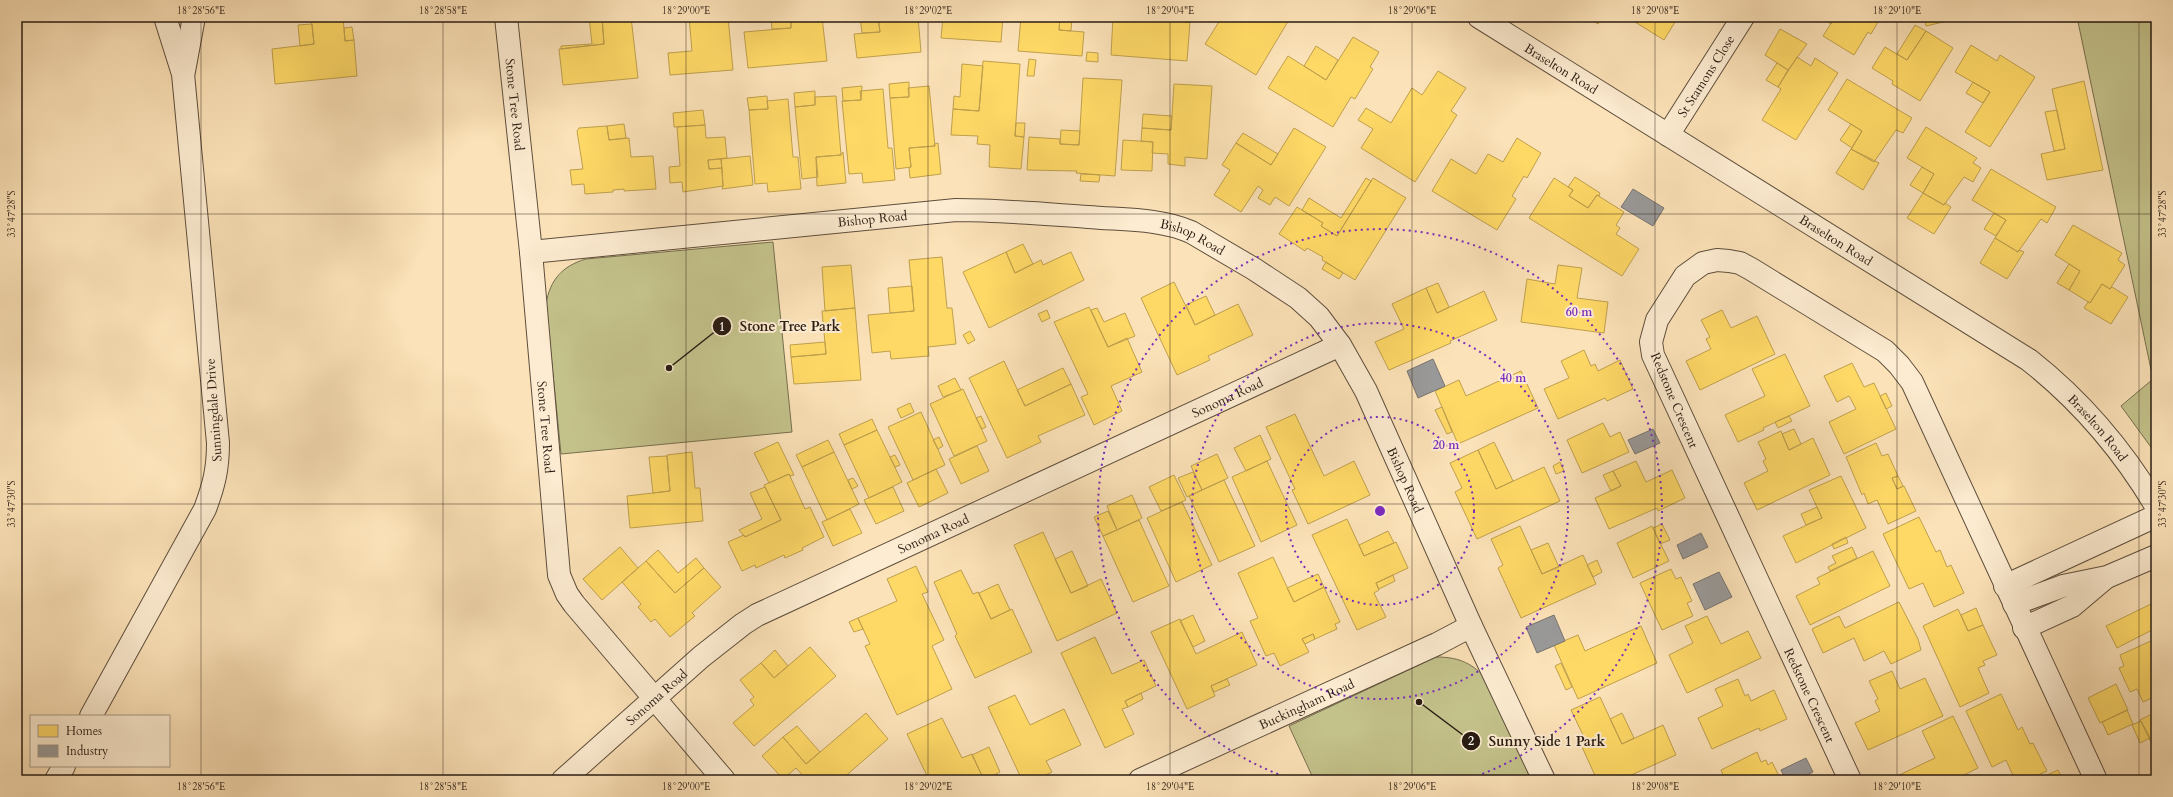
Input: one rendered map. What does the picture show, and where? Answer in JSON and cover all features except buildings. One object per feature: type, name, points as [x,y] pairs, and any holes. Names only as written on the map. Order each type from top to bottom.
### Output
[{"type":"street","name":"Sunningdale Drive","points":[[92,715],[205,509],[214,485],[218,468],[218,443],[183,74],[165,17]]},
{"type":"street","name":"Sunningdale Drive","points":[[183,74],[194,17]]},
{"type":"street","name":"Stone Tree Road","points":[[506,17],[531,252],[559,576],[567,594],[574,604],[724,780]]},
{"type":"street","name":"Braselton Road","points":[[1479,17],[2029,360],[2052,379],[2098,424],[2137,474],[2156,506]]},
{"type":"street","name":"St Stamons Close","points":[[1668,135],[1743,17]]},
{"type":"street","name":"Bishop Road","points":[[531,252],[956,210],[1000,211],[1148,221],[1186,230],[1254,269],[1309,306],[1340,345],[1366,391],[1471,626],[1544,780]]},
{"type":"street","name":"Redstone Crescent","points":[[1850,780],[1653,355],[1651,342],[1657,320],[1685,276],[1703,263],[1717,260],[1740,263],[1885,351],[1899,365],[1912,382],[2024,628],[2096,780]]},
{"type":"street","name":"Sonoma Road","points":[[563,780],[701,658],[743,624],[758,615],[1340,345]]},
{"type":"street","points":[[2009,595],[2156,516]]},
{"type":"street","points":[[2009,595],[2107,577],[2156,556]]},
{"type":"street","points":[[2024,628],[2072,606],[2107,577]]},
{"type":"street","name":"Buckingham Road","points":[[1140,780],[1437,644],[1471,626]]},
{"type":"street","points":[[56,780],[63,767]]},
{"type":"shaded area","points":[[2077,17],[2156,17],[2156,454],[2121,406],[2153,379]]},
{"type":"shaded area","points":[[773,242],[792,432],[561,454],[546,304],[548,295],[558,275],[570,266],[586,259]]},
{"type":"shaded area","points":[[1436,657],[1463,661],[1485,677],[1533,780],[1314,780],[1289,726]]},
{"type":"place","name":"Stone Tree Park","points":[[669,368]]},
{"type":"place","name":"Sunny Side 1 Park","points":[[1419,702]]}]
